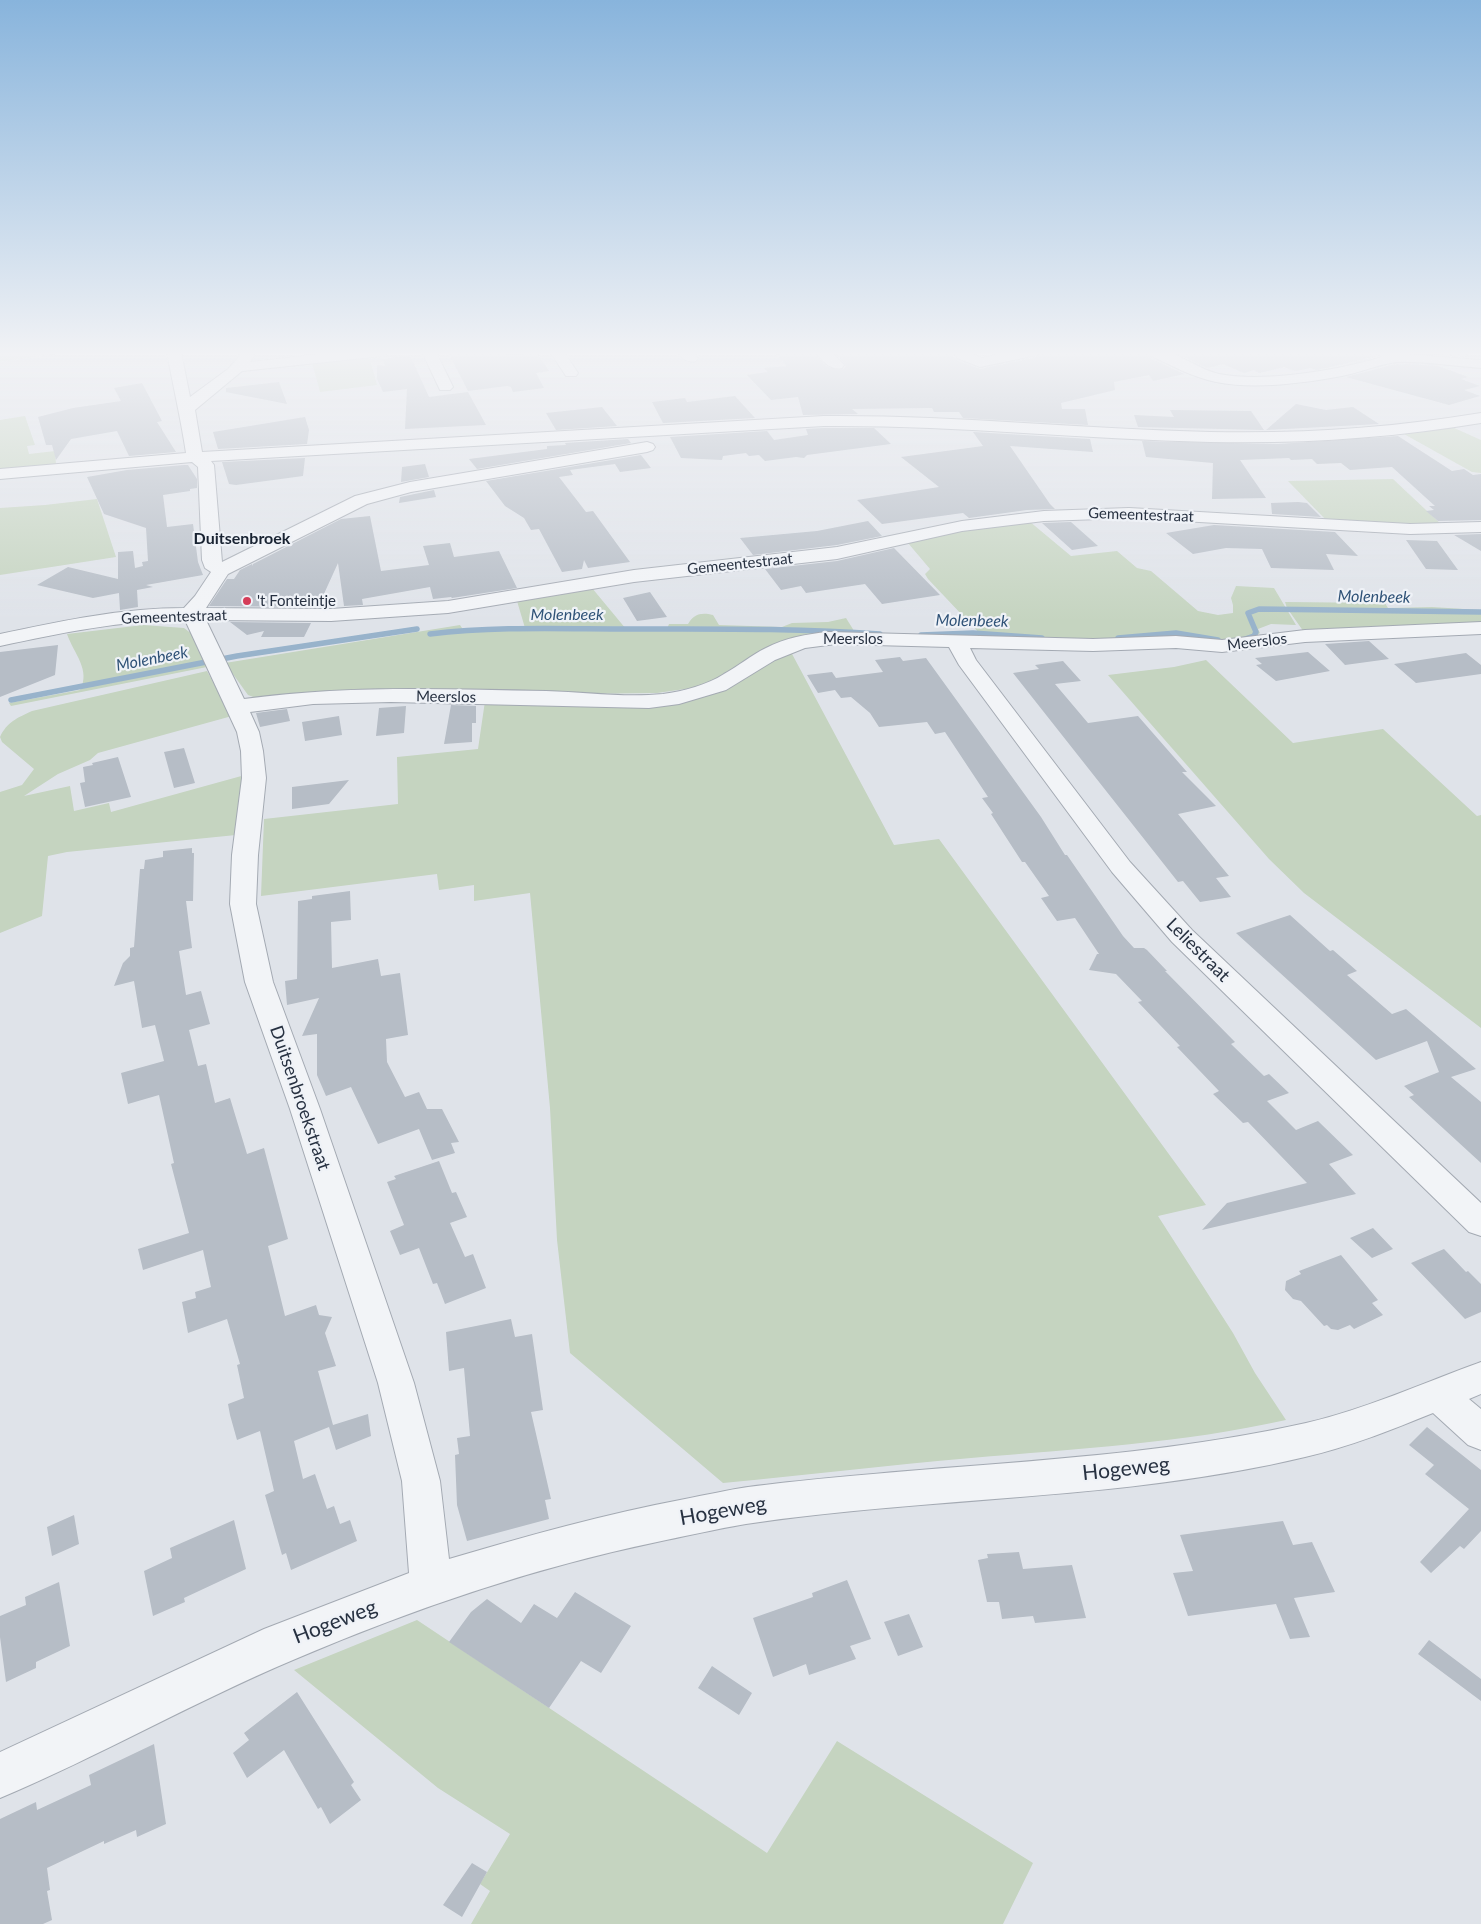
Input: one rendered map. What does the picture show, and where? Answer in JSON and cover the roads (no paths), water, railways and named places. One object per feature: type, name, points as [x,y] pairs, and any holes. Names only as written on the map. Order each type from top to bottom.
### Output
[{"type":"street","points":[[192,442],[195,457],[206,465],[211,560],[212,564],[221,570]]},
{"type":"street","points":[[0,474],[195,457],[459,442]]},
{"type":"street","points":[[191,613],[203,599],[221,570],[361,500],[385,492],[676,442]]},
{"type":"street","name":"Gemeentestraat","points":[[0,640],[42,630],[122,618],[191,613],[331,615],[448,607],[634,576],[837,553],[962,526],[1044,516],[1130,513],[1410,529],[1481,528]]},
{"type":"street","name":"Duitsenbroekstraat","points":[[191,613],[201,629],[248,732],[254,778],[245,855],[243,904],[249,941],[259,982],[305,1109],[396,1383],[421,1481],[431,1585]]},
{"type":"street","name":"Meerslos","points":[[237,707],[291,698],[329,696],[549,698],[624,702],[664,700],[685,696],[726,682],[776,651],[813,640],[836,638],[1093,645],[1155,642],[1222,646],[1305,636],[1481,628]]},
{"type":"street","name":"Leliestraat","points":[[956,641],[966,661],[1056,783],[1121,867],[1182,936],[1481,1223]]},
{"type":"street","name":"Hogeweg","points":[[0,1775],[279,1644],[431,1585],[543,1550],[652,1524],[744,1506],[845,1494],[1138,1469],[1197,1461],[1307,1440],[1368,1422],[1481,1378]]},
{"type":"street","points":[[1439,1395],[1481,1433]]},
{"type":"waterway","name":"Molenbeek","points":[[1245,639],[1254,636],[1256,632],[1248,613],[1259,609],[1481,612]]},
{"type":"waterway","name":"Molenbeek","points":[[430,634],[455,631],[555,628],[755,629],[880,634]]},
{"type":"waterway","name":"Molenbeek","points":[[11,700],[237,656],[417,629]]},
{"type":"waterway","name":"Molenbeek","points":[[921,635],[973,633],[1042,638]]},
{"type":"waterway","name":"Molenbeek","points":[[1118,638],[1176,633],[1218,640]]},
{"type":"place","name":"'t Fonteintje","points":[[247,601]]},
{"type":"district","name":"Duitsenbroek","points":[[242,539]]}]
